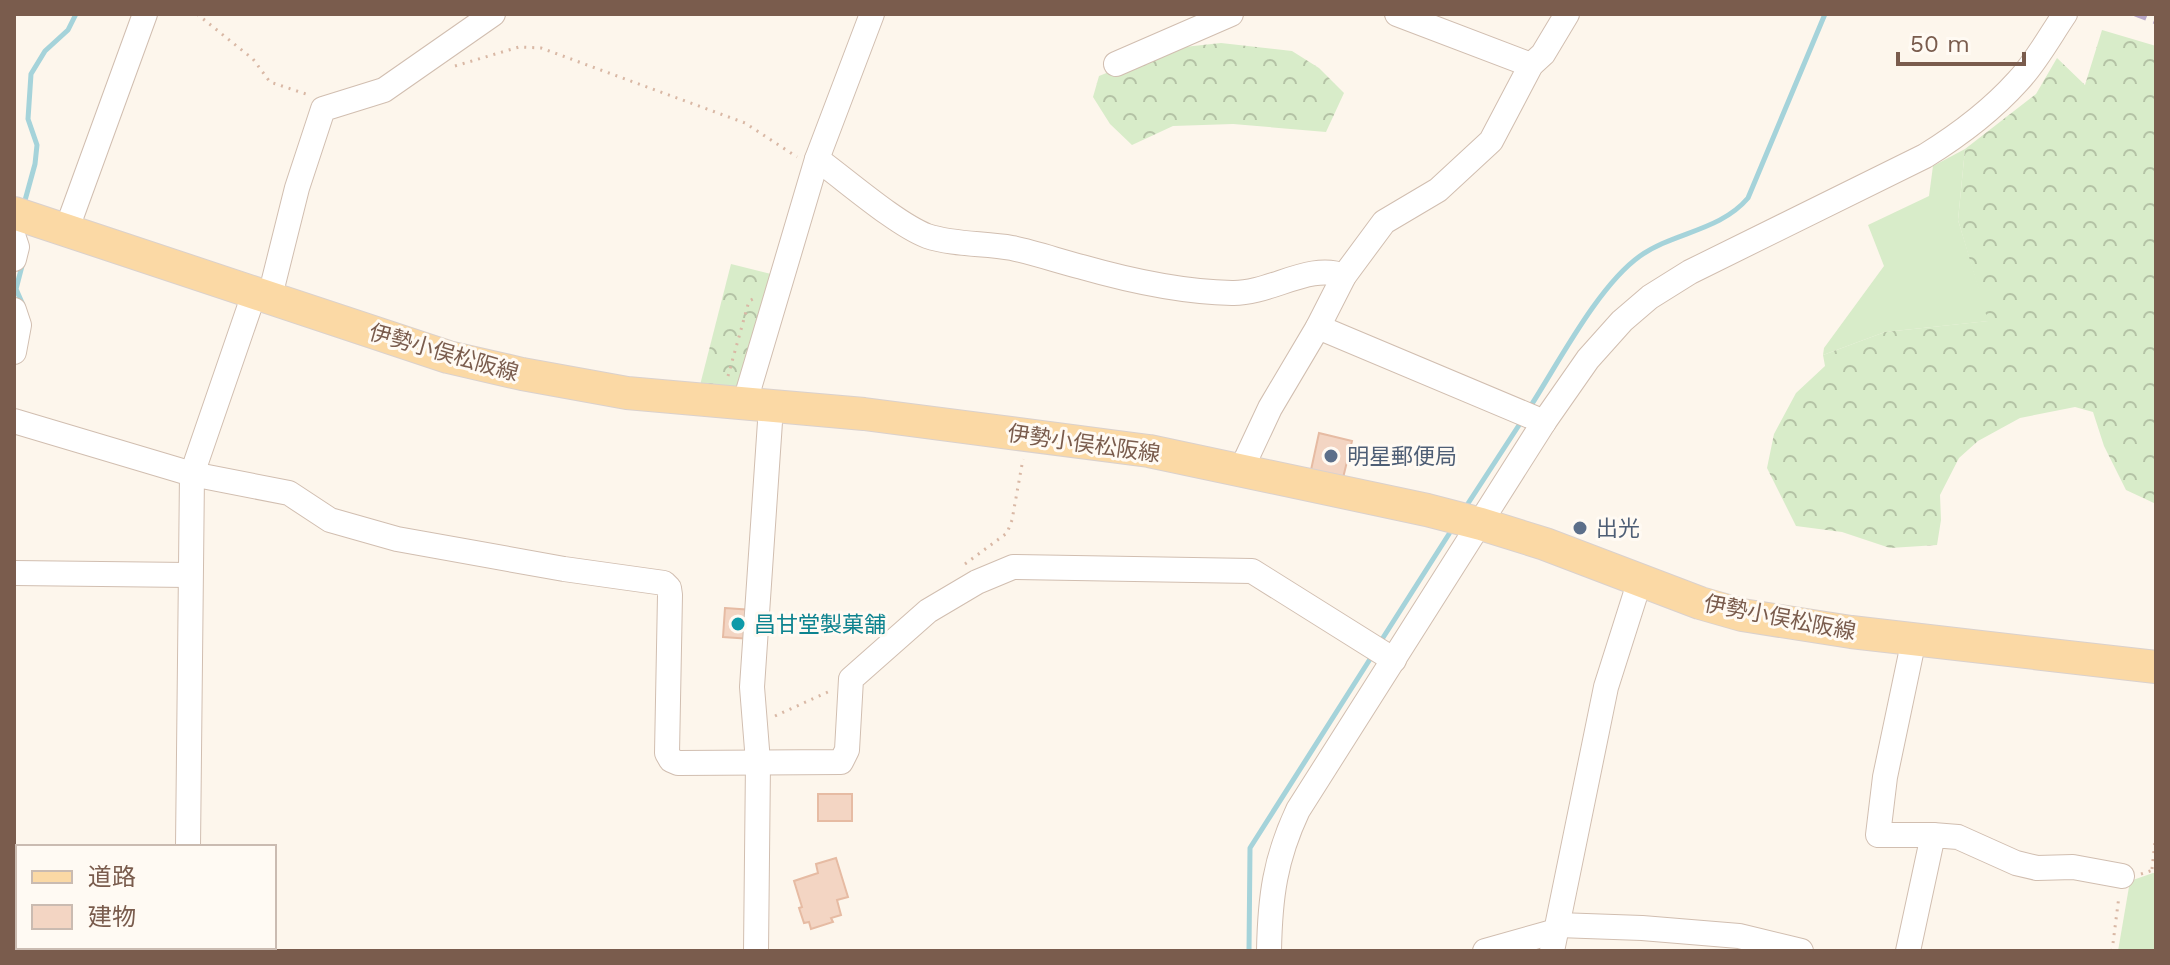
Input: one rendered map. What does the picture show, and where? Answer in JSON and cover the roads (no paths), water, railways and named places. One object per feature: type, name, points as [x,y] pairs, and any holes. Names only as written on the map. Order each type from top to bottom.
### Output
[{"type":"main road","name":"伊勢小俣松阪線","points":[[14,213],[448,357],[522,374],[627,393],[864,414],[1149,451],[1481,524],[1545,544],[1700,603],[1742,615],[2156,667]]},
{"type":"street","points":[[66,231],[145,14]]},
{"type":"street","points":[[188,845],[192,474],[219,394],[262,297],[323,109],[384,90],[493,14]]},
{"type":"street","points":[[756,951],[758,762],[753,665],[758,406],[816,162],[872,14]]},
{"type":"street","points":[[1116,64],[1231,14]]},
{"type":"street","points":[[1397,14],[1531,65]]},
{"type":"street","points":[[1240,472],[1270,408],[1344,276],[1384,222],[1438,190],[1491,141],[1531,65],[1543,54],[1567,14]]},
{"type":"street","points":[[1269,951],[1273,882],[1287,834],[1298,810],[1382,652],[1481,524],[1532,417],[1622,321],[1650,297],[1690,272],[1951,140],[2020,80],[2065,14]]},
{"type":"street","points":[[816,162],[902,222],[926,235],[949,241],[1013,248],[1114,276],[1203,293],[1241,293],[1269,288],[1316,272],[1331,271],[1344,276]]},
{"type":"street","points":[[14,238],[17,247],[14,259]]},
{"type":"street","points":[[14,310],[19,325],[14,352]]},
{"type":"street","points":[[1318,327],[1532,417]]},
{"type":"street","points":[[14,421],[192,474],[289,493],[330,520],[397,539],[564,569],[664,583],[670,595],[667,753],[671,760],[678,763],[841,762],[847,750],[851,679],[928,611],[977,582],[1013,567],[1252,571],[1382,652]]},
{"type":"street","points":[[14,573],[189,575]]},
{"type":"street","points":[[1556,936],[1606,687],[1640,580]]},
{"type":"street","points":[[1914,639],[1885,777],[1878,835],[1958,837],[2016,863],[2037,868],[2073,867],[2122,876]]},
{"type":"street","points":[[1908,951],[1933,835]]},
{"type":"street","points":[[1485,951],[1556,936],[1642,928],[1739,936],[1801,951]]},
{"type":"waterway","points":[[24,204],[37,145],[28,119],[31,74],[45,51],[68,30],[76,14]]},
{"type":"waterway","points":[[1530,407],[1594,305],[1624,269],[1653,248],[1724,218],[1748,198],[1825,14]]},
{"type":"waterway","points":[[23,262],[16,289],[23,305]]},
{"type":"waterway","points":[[1467,505],[1523,419]]},
{"type":"waterway","points":[[1379,644],[1449,534]]},
{"type":"waterway","points":[[1249,951],[1250,848],[1372,656]]},
{"type":"railway","points":[[2135,14],[2156,22]]},
{"type":"place","name":"明星郵便局","points":[[1331,456]]},
{"type":"place","name":"出光","points":[[1580,528]]},
{"type":"place","name":"昌甘堂製菓舗","points":[[738,624]]}]
